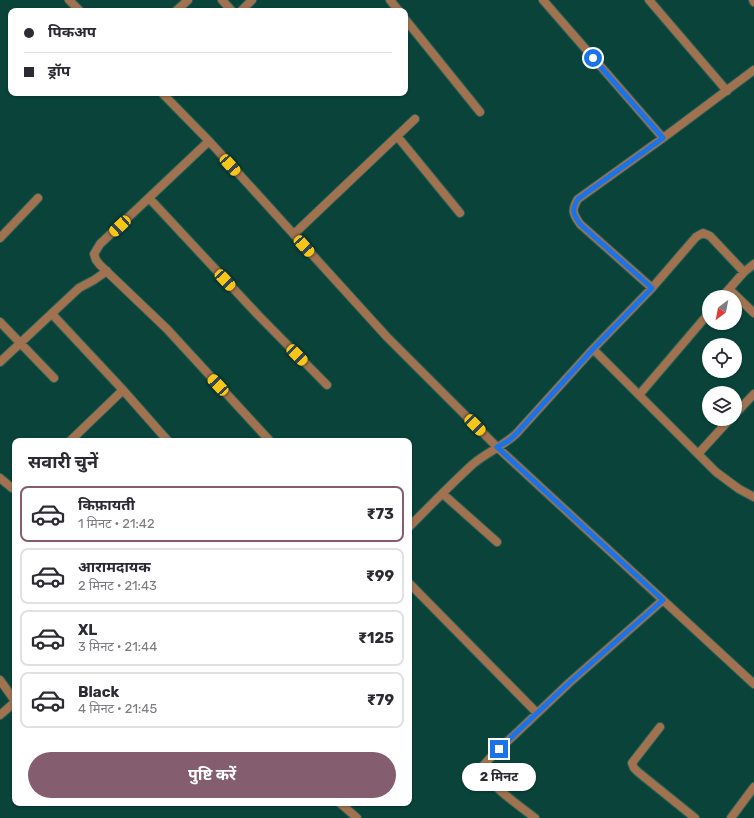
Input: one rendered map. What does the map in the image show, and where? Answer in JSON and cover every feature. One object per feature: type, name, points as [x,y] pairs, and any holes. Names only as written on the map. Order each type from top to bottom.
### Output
[{"type":"street","points":[[69,0],[77,8]]},
{"type":"street","points":[[179,8],[188,0]]},
{"type":"street","points":[[222,0],[229,8]]},
{"type":"street","points":[[244,8],[252,0]]},
{"type":"street","points":[[543,0],[663,138]]},
{"type":"street","points":[[649,0],[727,91]]},
{"type":"street","points":[[408,23],[480,112]]},
{"type":"street","points":[[652,288],[580,224],[574,215],[573,206],[578,199],[754,70]]},
{"type":"street","points":[[165,96],[209,141],[387,337],[497,447],[754,684]]},
{"type":"street","points":[[294,234],[415,119]]},
{"type":"street","points":[[396,136],[460,213]]},
{"type":"street","points":[[209,141],[96,249],[94,254],[96,260],[167,329],[267,438]]},
{"type":"street","points":[[0,238],[38,198]]},
{"type":"street","points":[[149,198],[258,316],[327,385]]},
{"type":"street","points":[[412,524],[474,464],[516,434],[593,349],[652,288],[696,237],[703,233],[710,236],[744,272]]},
{"type":"street","points":[[729,290],[744,272],[754,264]]},
{"type":"street","points":[[0,362],[79,288],[107,271]]},
{"type":"street","points":[[742,302],[754,313]]},
{"type":"street","points":[[52,314],[165,438]]},
{"type":"street","points":[[639,395],[702,321]]},
{"type":"street","points":[[0,322],[54,378]]},
{"type":"street","points":[[593,349],[716,472],[739,490],[754,497]]},
{"type":"street","points":[[73,438],[123,390]]},
{"type":"street","points":[[742,407],[754,394]]},
{"type":"street","points":[[698,454],[724,426]]},
{"type":"street","points":[[0,478],[12,488]]},
{"type":"street","points":[[443,494],[498,542]]},
{"type":"street","points":[[412,586],[537,713]]},
{"type":"street","points":[[535,818],[507,796],[484,774],[482,767],[569,683],[663,600]]},
{"type":"street","points":[[0,680],[12,698]]},
{"type":"street","points":[[0,715],[12,705]]},
{"type":"street","points":[[660,727],[632,763],[638,772],[695,818]]},
{"type":"street","points":[[731,818],[754,787]]},
{"type":"street","points":[[343,806],[357,818]]},
{"type":"route","points":[[499,749],[569,683],[663,600],[497,447],[508,441],[516,434],[593,349],[652,288],[580,224],[574,215],[573,206],[578,199],[663,138],[593,58]]}]
